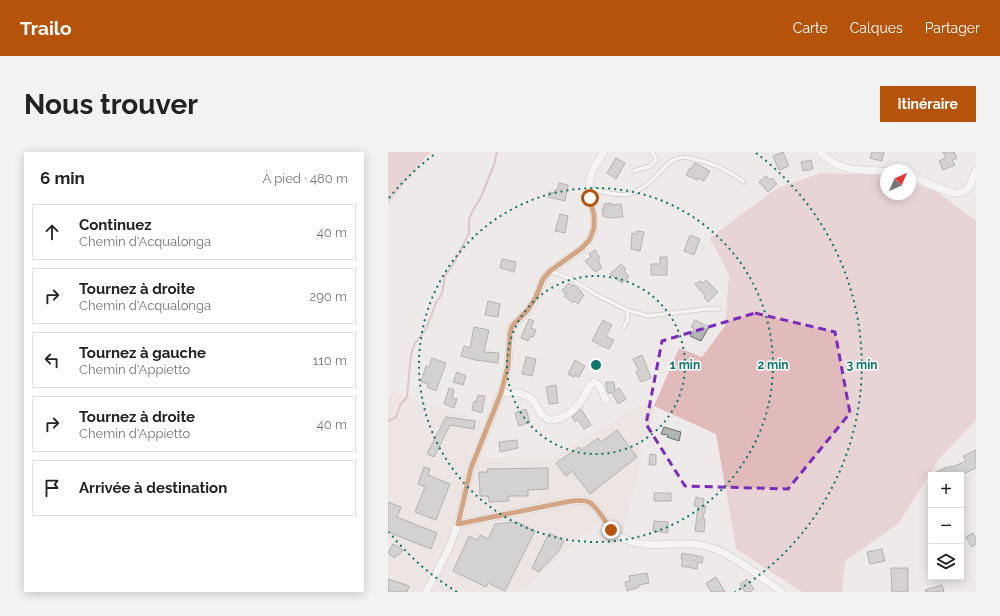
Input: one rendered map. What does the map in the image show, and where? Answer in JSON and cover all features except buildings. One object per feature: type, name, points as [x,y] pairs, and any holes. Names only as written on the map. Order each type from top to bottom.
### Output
[{"type":"street","points":[[426,592],[448,550],[458,524],[471,468],[501,393],[508,366],[510,333],[512,326],[528,310],[536,297],[543,279],[550,271],[582,248],[590,239],[594,228],[594,215],[589,189],[590,178],[593,169],[604,152]]},
{"type":"street","points":[[820,152],[836,165],[852,169],[880,171]]},
{"type":"street","points":[[916,177],[956,194],[963,192],[970,186],[976,170]]},
{"type":"street","points":[[501,393],[521,393],[532,399],[542,415],[549,420],[562,418],[581,401],[590,384],[594,382],[599,385],[606,400]]},
{"type":"street","points":[[458,524],[566,502],[579,500],[588,501],[594,506],[611,530],[623,538],[642,545],[700,545],[714,548],[726,554],[782,592]]},
{"type":"lane","points":[[634,170],[650,166],[656,160],[652,152]]},
{"type":"lane","points":[[589,189],[616,194],[628,194],[642,189],[657,177],[666,165],[678,158],[689,158],[718,165],[731,172],[744,182]]},
{"type":"lane","points":[[550,271],[571,279],[595,294],[627,310],[648,316],[706,309],[719,309]]},
{"type":"lane","points":[[623,329],[628,319],[627,310]]},
{"type":"highlighted area","points":[[755,313],[835,332],[850,413],[788,489],[685,486],[646,424],[662,341]]},
{"type":"shaded area","points":[[388,152],[430,152],[388,204]]},
{"type":"shaded area","points":[[821,173],[880,175],[880,200],[916,200],[916,184],[936,191],[976,221],[976,420],[939,459],[931,472],[928,472],[928,477],[899,523],[845,561],[842,592],[802,592],[736,549],[716,434],[654,406],[679,348],[702,357],[725,326],[729,275],[710,238],[777,188]]},
{"type":"shaded area","points":[[392,392],[481,420],[469,457],[548,460],[641,405],[654,406],[623,533],[606,517],[519,592],[388,592],[388,400]]},
{"type":"waterway","points":[[388,421],[396,417],[400,405],[407,397],[411,355],[414,345],[426,329],[436,303],[442,294],[445,276],[454,263],[469,233],[469,219],[481,197],[494,165],[497,152]]},
{"type":"route","points":[[590,198],[594,215],[594,228],[590,239],[582,248],[550,271],[543,279],[536,297],[528,310],[512,326],[510,333],[508,366],[501,393],[471,468],[458,524],[579,500],[588,501],[594,506],[611,530]]}]
